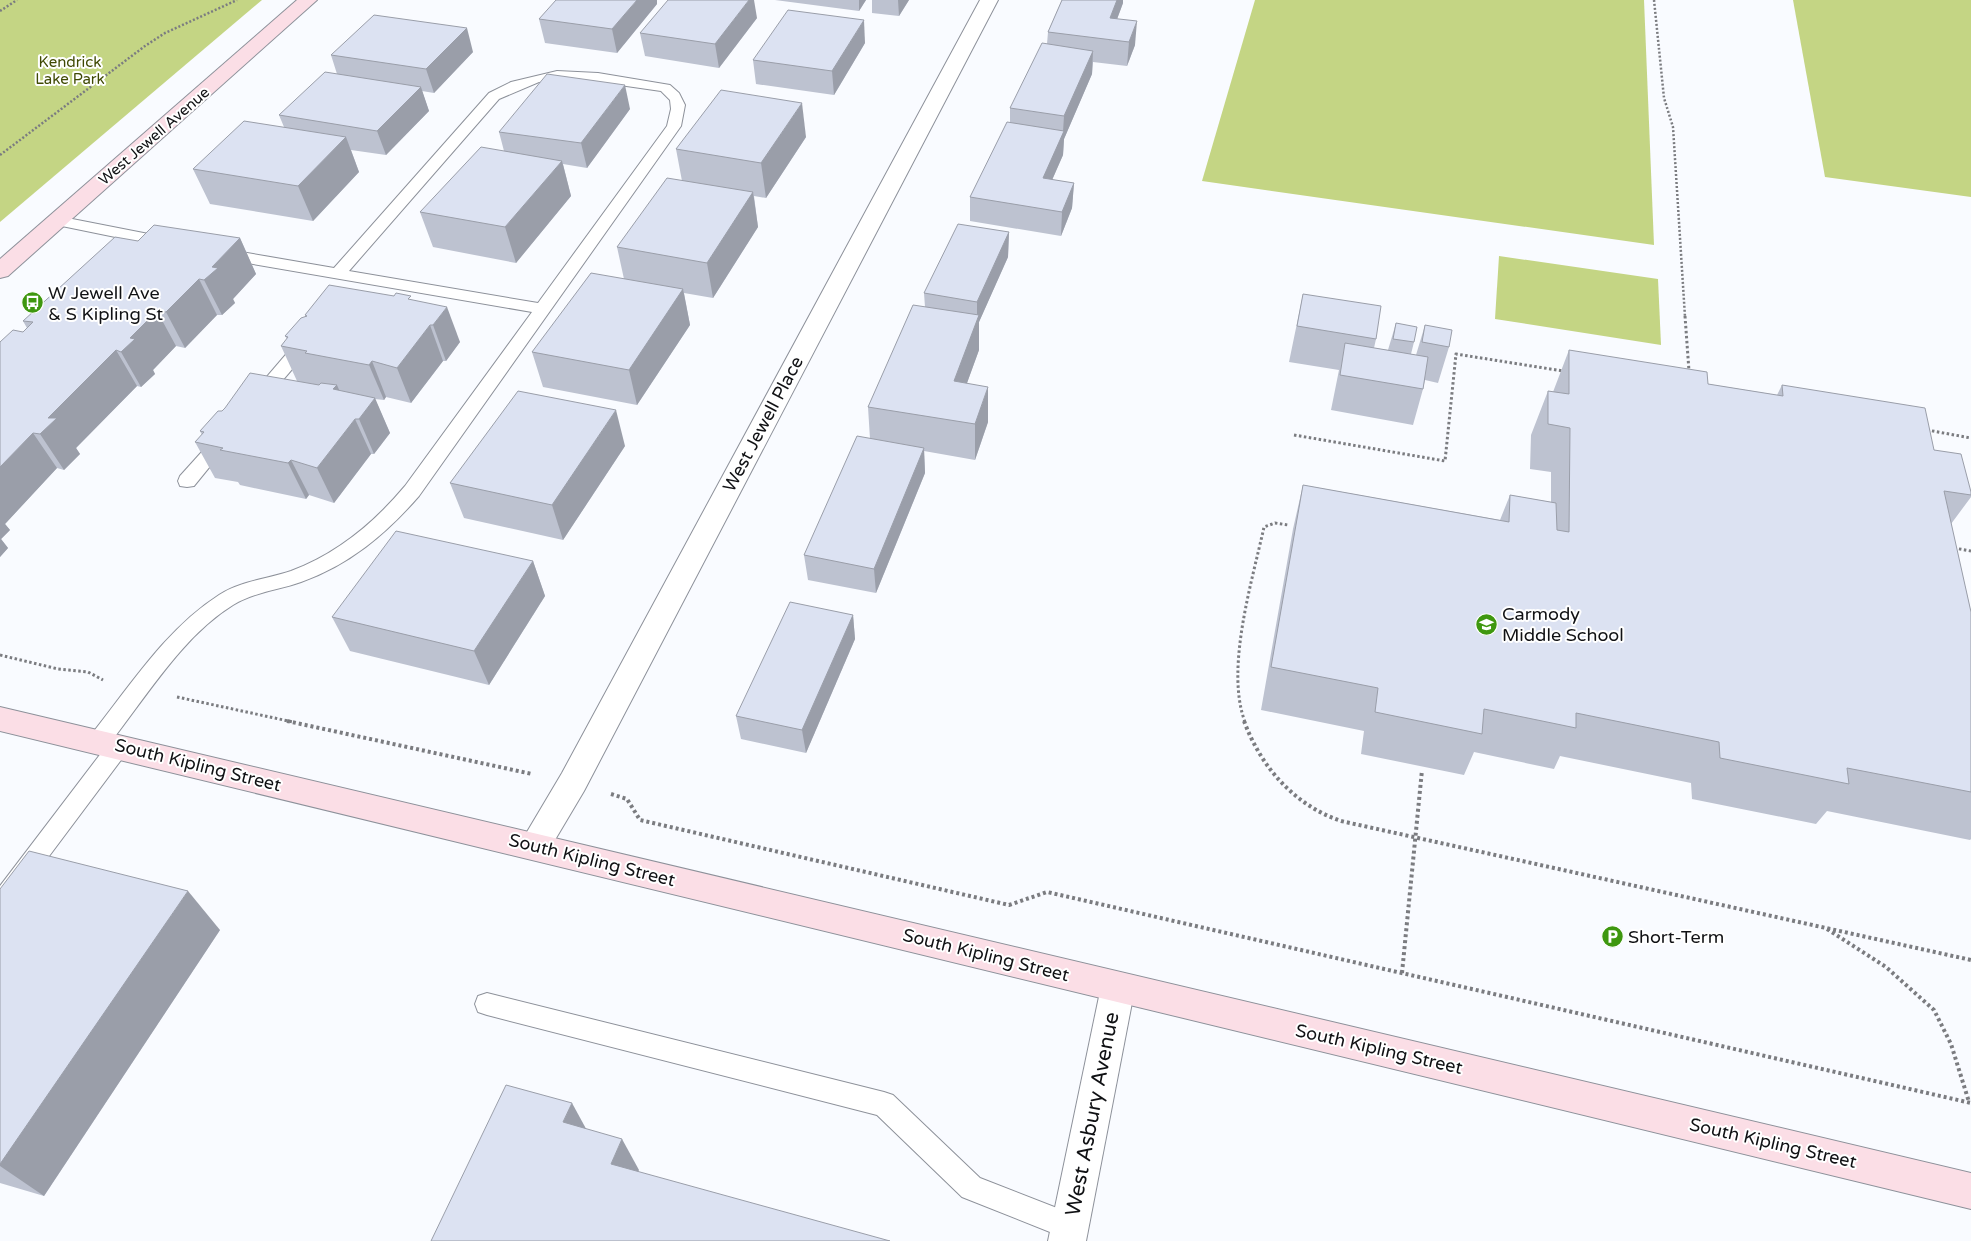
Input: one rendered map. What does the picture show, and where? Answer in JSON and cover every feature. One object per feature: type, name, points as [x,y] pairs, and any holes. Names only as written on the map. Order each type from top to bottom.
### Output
[{"type":"street","name":"West Jewell Avenue","points":[[0,271],[308,0]]},
{"type":"street","name":"West Jewell Place","points":[[536,846],[572,782],[989,0]]},
{"type":"street","name":"South Kipling Street","points":[[0,719],[1971,1191]]},
{"type":"street","name":"West Asbury Avenue","points":[[1068,1234],[1118,987]]},
{"type":"lane","points":[[0,904],[109,744],[141,690],[188,630],[227,600],[260,586],[295,577],[331,561],[363,540],[390,518],[412,491],[674,126],[679,114],[679,103],[674,94],[665,88],[570,74],[543,76],[509,87],[494,96],[336,274]]},
{"type":"lane","points":[[57,221],[150,238],[188,248]]},
{"type":"lane","points":[[208,252],[542,309]]},
{"type":"lane","points":[[348,293],[361,278]]},
{"type":"lane","points":[[245,413],[316,330]]},
{"type":"lane","points":[[187,481],[232,428]]},
{"type":"lane","points":[[487,1004],[884,1104],[971,1188],[1068,1234]]},
{"type":"path","points":[[0,11],[17,0]]},
{"type":"path","points":[[0,155],[124,64],[145,46],[165,34],[237,0]]},
{"type":"path","points":[[1654,0],[1664,98],[1673,127],[1689,373]]},
{"type":"path","points":[[1294,435],[1445,461],[1456,354],[1564,372]]},
{"type":"path","points":[[1923,430],[1971,438]]},
{"type":"path","points":[[1288,525],[1275,523],[1264,527],[1240,647],[1236,677],[1239,702],[1248,733],[1265,762],[1290,793],[1314,811],[1340,822],[1971,960]]},
{"type":"path","points":[[1953,548],[1971,551]]},
{"type":"path","points":[[0,655],[58,669],[88,672],[112,685],[572,782],[627,799],[640,820],[1009,904],[1047,892],[1970,1103]]},
{"type":"path","points":[[1402,974],[1422,770]]},
{"type":"path","points":[[1824,928],[1886,967],[1934,1010],[1951,1044],[1970,1103]]},
{"type":"green space","name":"Kendrick Lake Park","points":[[0,0],[262,0],[0,222]]},
{"type":"green space","points":[[1255,0],[1644,0],[1654,245],[1202,181]]},
{"type":"green space","points":[[1793,0],[1971,0],[1971,197],[1825,177]]},
{"type":"green space","points":[[1499,256],[1658,279],[1661,345],[1495,319]]},
{"type":"building","points":[[556,0],[637,0],[612,29],[539,19]]},
{"type":"building","points":[[668,0],[749,0],[715,44],[640,33]]},
{"type":"building","points":[[1062,0],[1117,0],[1110,18],[1137,21],[1129,42],[1048,32]]},
{"type":"building","points":[[788,10],[864,20],[832,71],[753,60]]},
{"type":"building","points":[[374,15],[467,28],[426,69],[331,55]]},
{"type":"building","points":[[1042,43],[1093,51],[1064,116],[1010,108]]},
{"type":"building","points":[[325,72],[421,87],[377,131],[279,115]]},
{"type":"building","points":[[547,74],[625,85],[581,143],[499,132]]},
{"type":"building","points":[[721,90],[802,103],[761,163],[676,149]]},
{"type":"building","points":[[244,121],[346,137],[298,186],[193,169]]},
{"type":"building","points":[[1007,122],[1064,131],[1043,178],[1074,183],[1062,212],[970,197]]},
{"type":"building","points":[[481,147],[562,161],[505,227],[420,212]]},
{"type":"building","points":[[667,178],[753,192],[707,263],[617,247]]},
{"type":"building","points":[[958,224],[1009,232],[977,302],[924,293]]},
{"type":"building","points":[[154,225],[240,238],[212,267],[218,268],[204,280],[199,279],[166,312],[157,311],[130,338],[135,339],[121,352],[116,350],[48,418],[57,418],[40,434],[33,433],[0,467],[0,342],[13,330],[23,332],[33,322],[23,321],[115,237],[138,241]]},
{"type":"building","points":[[591,273],[683,289],[629,370],[532,352]]},
{"type":"building","points":[[329,285],[394,296],[396,293],[411,296],[408,299],[447,307],[433,325],[430,325],[397,368],[372,361],[369,365],[305,353],[307,351],[281,346],[288,337],[285,336],[301,318],[307,316],[305,315]]},
{"type":"building","points":[[1303,294],[1381,306],[1376,339],[1297,326]]},
{"type":"building","points":[[913,305],[979,315],[954,381],[988,387],[975,424],[868,407]]},
{"type":"building","points":[[1396,323],[1417,327],[1414,342],[1393,339]]},
{"type":"building","points":[[1425,325],[1452,330],[1449,347],[1422,342]]},
{"type":"building","points":[[1345,343],[1428,357],[1423,389],[1340,375]]},
{"type":"building","name":"Carmody Middle School","points":[[1569,350],[1707,372],[1708,384],[1783,396],[1782,385],[1925,408],[1934,450],[1961,454],[1971,492],[1971,495],[1944,491],[1971,612],[1971,792],[1847,768],[1849,784],[1720,758],[1719,742],[1576,713],[1576,728],[1484,709],[1482,734],[1375,712],[1378,688],[1271,667],[1303,485],[1509,522],[1510,495],[1556,503],[1557,530],[1569,532],[1570,428],[1548,424],[1548,391],[1569,394]]},
{"type":"building","points":[[250,373],[319,385],[321,383],[337,385],[333,389],[375,398],[359,419],[355,419],[317,468],[291,460],[288,463],[220,450],[223,448],[195,442],[204,432],[200,431],[218,411],[222,411],[225,408]]},
{"type":"building","points":[[518,391],[616,410],[552,505],[450,483]]},
{"type":"building","points":[[857,436],[924,448],[874,569],[804,555]]},
{"type":"building","points":[[396,531],[533,561],[474,651],[332,617]]},
{"type":"building","points":[[790,602],[853,615],[802,730],[736,716]]},
{"type":"building","points":[[29,851],[188,891],[0,1164],[0,889]]},
{"type":"building","points":[[506,1085],[572,1103],[563,1122],[622,1139],[611,1164],[890,1241],[431,1241]]},
{"type":"place","name":"W Jewell Ave & S Kipling St","points":[[32,303]]},
{"type":"place","name":"Carmody Middle School","points":[[1486,624]]},
{"type":"place","name":"Short-Term","points":[[1612,937]]}]
